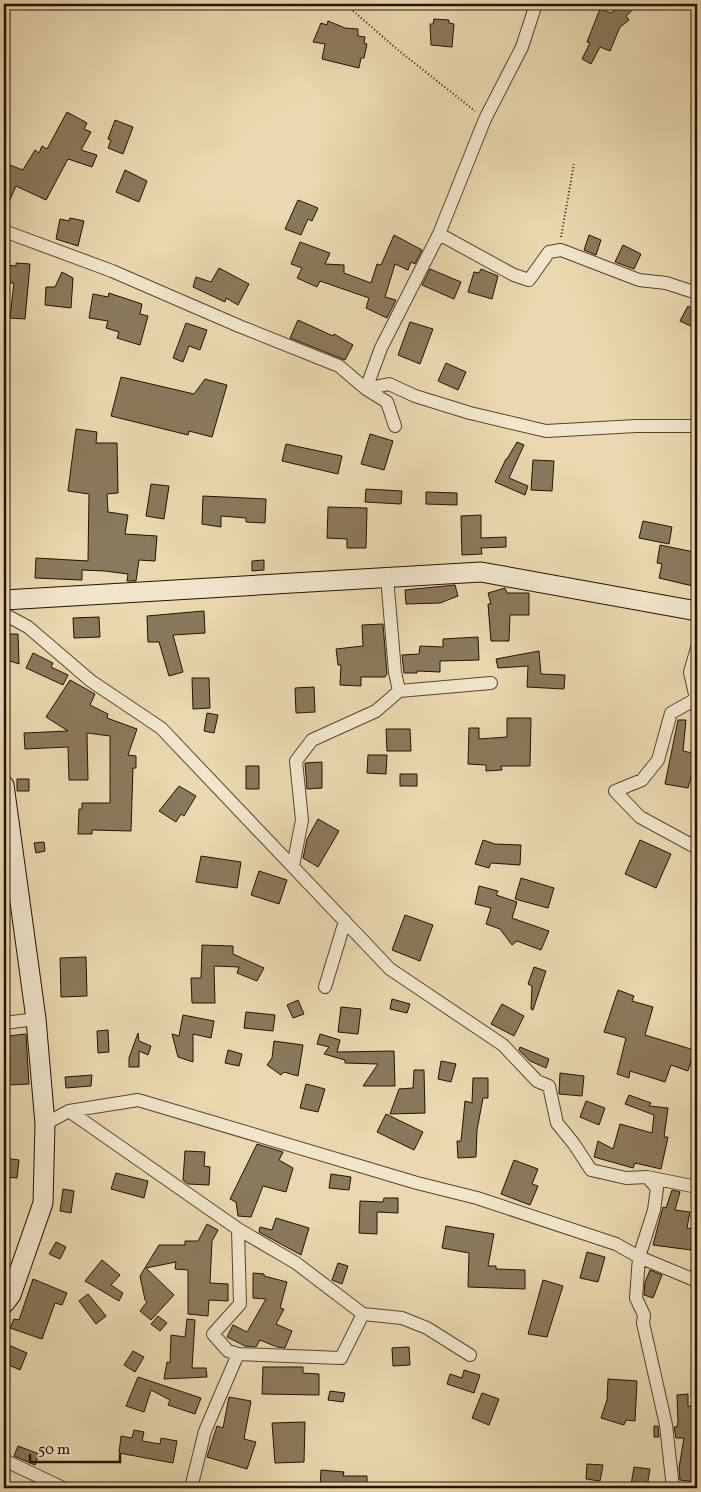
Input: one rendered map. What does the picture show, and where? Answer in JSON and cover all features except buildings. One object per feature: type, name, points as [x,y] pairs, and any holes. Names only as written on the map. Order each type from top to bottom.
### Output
[{"type":"street","points":[[366,389],[381,348],[439,234],[485,119],[522,47],[536,4]]},
{"type":"street","points":[[4,231],[112,271],[238,326],[339,366],[366,389],[388,402],[395,426]]},
{"type":"street","points":[[439,234],[514,275],[529,280],[549,252],[562,250],[639,280],[666,283],[697,294]]},
{"type":"street","points":[[366,389],[389,384],[414,396],[470,413],[546,431],[636,426],[697,426]]},
{"type":"street","points":[[4,600],[481,572],[697,611]]},
{"type":"street","points":[[387,577],[395,672],[399,691]]},
{"type":"street","points":[[4,614],[28,627],[91,682],[161,728],[390,969],[503,1045],[537,1081],[549,1086],[558,1123],[591,1170],[626,1178],[647,1177],[697,1187]]},
{"type":"street","points":[[697,648],[690,672],[696,699],[671,714],[658,760],[642,780],[615,791],[640,817],[697,848]]},
{"type":"street","points":[[293,866],[302,820],[296,761],[312,740],[376,711],[399,691],[492,683]]},
{"type":"street","points":[[4,785],[36,1020],[45,1124],[43,1203],[11,1295],[4,1304]]},
{"type":"street","points":[[325,987],[345,921]]},
{"type":"street","points":[[4,1024],[36,1020]]},
{"type":"street","points":[[45,1124],[69,1111],[138,1100],[417,1183],[477,1198],[616,1244],[639,1257],[697,1281]]},
{"type":"street","points":[[69,1111],[238,1229],[296,1263],[363,1314],[402,1318],[428,1328],[470,1355]]},
{"type":"street","points":[[647,1177],[656,1188],[654,1210],[639,1257],[636,1298],[644,1315],[643,1324],[666,1425],[673,1488]]},
{"type":"street","points":[[238,1229],[240,1304],[214,1334],[228,1350],[238,1354],[341,1358],[363,1314]]},
{"type":"street","points":[[191,1488],[204,1430],[238,1354]]},
{"type":"street","points":[[4,1460],[63,1488]]},
{"type":"path","points":[[345,4],[398,50],[485,119]]},
{"type":"path","points":[[562,250],[561,232],[574,164]]}]
